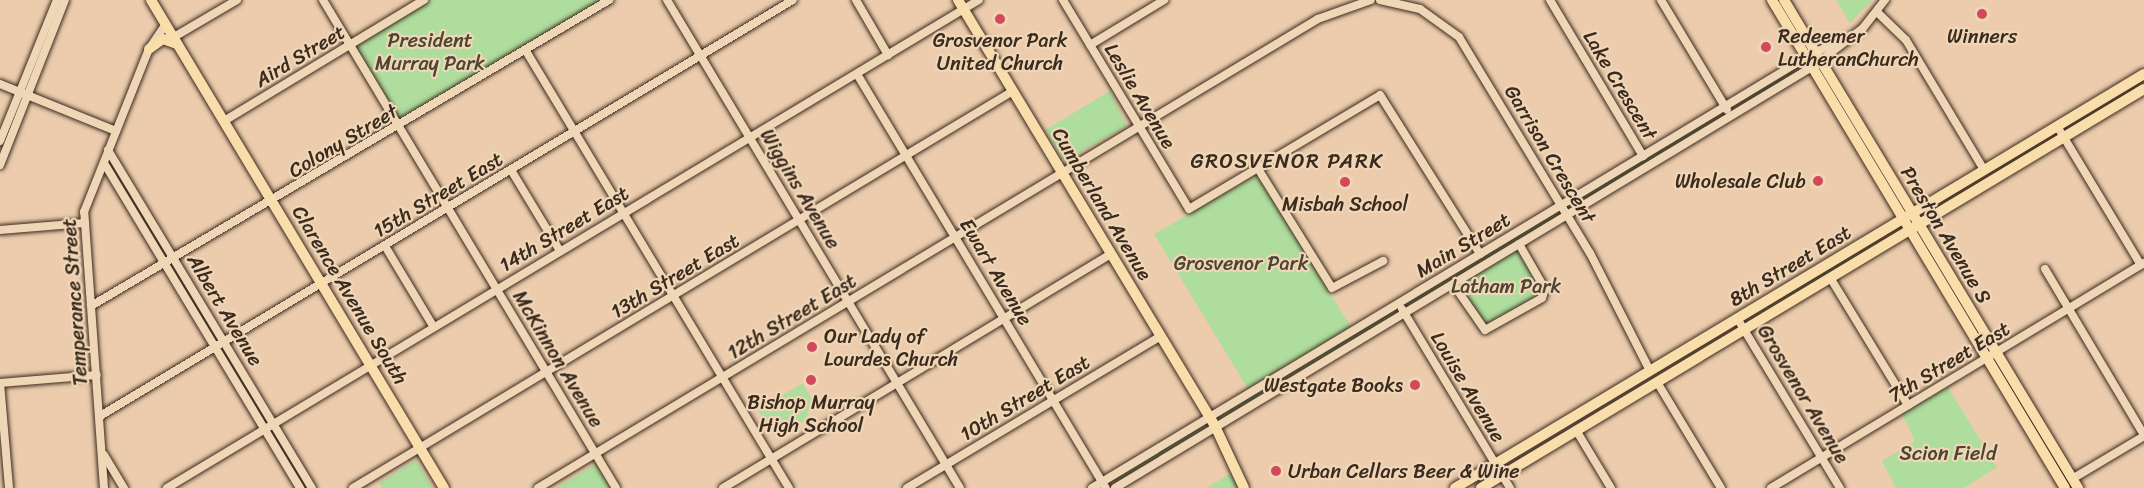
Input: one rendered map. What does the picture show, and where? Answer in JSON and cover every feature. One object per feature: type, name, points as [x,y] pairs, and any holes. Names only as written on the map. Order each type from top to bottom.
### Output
[{"type":"main road","name":"Clarence Avenue South","points":[[152,0],[444,488]]},
{"type":"main road","name":"Preston Avenue S","points":[[1772,0],[1814,59]]},
{"type":"main road","name":"Preston Avenue S","points":[[1784,0],[1814,59],[1991,355],[2065,488]]},
{"type":"main road","name":"Cumberland Avenue","points":[[961,5],[1212,422],[1246,488]]},
{"type":"main road","points":[[148,49],[163,39],[176,41]]},
{"type":"main road","name":"8th Street East","points":[[1455,488],[2144,74]]},
{"type":"main road","name":"8th Street East","points":[[1480,488],[2144,89]]},
{"type":"main road","points":[[1657,382],[1658,372],[1687,348]]},
{"type":"main road","name":"Preston Avenue S","points":[[1991,355],[2075,483]]},
{"type":"street","points":[[0,165],[57,0]]},
{"type":"street","points":[[0,141],[65,0]]},
{"type":"street","points":[[176,41],[237,0]]},
{"type":"street","name":"McKinnon Avenue","points":[[323,0],[616,488]]},
{"type":"street","name":"Aird Street","points":[[224,121],[424,0]]},
{"type":"street","name":"Colony Street","points":[[91,306],[166,266],[609,0]]},
{"type":"street","name":"Wiggins Avenue","points":[[667,0],[960,488]]},
{"type":"street","name":"15th Street East","points":[[100,416],[793,0]]},
{"type":"street","points":[[856,0],[888,55]]},
{"type":"street","name":"14th Street East","points":[[166,488],[857,74],[961,5],[979,0]]},
{"type":"street","name":"Leslie Avenue","points":[[1063,0],[1189,209],[1257,167]]},
{"type":"street","points":[[1090,45],[1164,0]]},
{"type":"street","points":[[1062,172],[1328,14],[1371,0]]},
{"type":"street","name":"Garrison Crescent","points":[[1380,0],[1406,1],[1438,17],[1459,37],[1562,205],[1650,370]]},
{"type":"street","name":"Lake Crescent","points":[[1550,0],[1643,156]]},
{"type":"street","points":[[1661,0],[1731,115]]},
{"type":"street","name":"Main Street","points":[[1115,488],[1212,422],[1399,303],[1725,106],[1854,36],[1878,12],[1885,0]]},
{"type":"street","points":[[1878,12],[1906,40],[1984,170]]},
{"type":"street","name":"Temperance Street","points":[[105,488],[85,223],[86,205],[148,49],[166,24]]},
{"type":"street","points":[[526,51],[789,488]]},
{"type":"street","name":"Main Street","points":[[1092,488],[1104,485],[1453,284],[1731,115],[1814,59]]},
{"type":"street","name":"Ewart Avenue","points":[[857,74],[1104,485]]},
{"type":"street","points":[[0,84],[116,131]]},
{"type":"street","name":"13th Street East","points":[[353,488],[1013,91]]},
{"type":"street","points":[[1383,261],[1332,288],[1257,167],[1375,96],[1384,96],[1480,254]]},
{"type":"street","points":[[2057,126],[2142,264]]},
{"type":"street","name":"Albert Avenue","points":[[108,150],[312,488]]},
{"type":"street","name":"Albert Avenue","points":[[104,163],[300,488]]},
{"type":"street","points":[[511,170],[560,251]]},
{"type":"street","name":"12th Street East","points":[[538,488],[1062,172]]},
{"type":"street","points":[[0,230],[85,223]]},
{"type":"street","points":[[1453,284],[1485,330],[1542,298],[1545,289],[1519,244]]},
{"type":"street","points":[[385,246],[433,326]]},
{"type":"street","points":[[723,488],[1111,254]]},
{"type":"street","name":"7th Street East","points":[[1771,488],[2142,264]]},
{"type":"street","points":[[2045,269],[2144,435],[2075,483]]},
{"type":"street","points":[[1831,279],[1908,405]]},
{"type":"street","name":"Louise Avenue","points":[[1399,303],[1510,488]]},
{"type":"street","name":"Grosvenor Avenue","points":[[1737,318],[1840,488]]},
{"type":"street","name":"10th Street East","points":[[907,488],[1161,336]]},
{"type":"street","points":[[9,488],[0,383],[97,375]]},
{"type":"street","points":[[1657,382],[1721,488]]},
{"type":"street","points":[[1576,430],[1611,488]]},
{"type":"street","points":[[102,454],[124,488]]},
{"type":"street","points":[[104,475],[111,488]]},
{"type":"green space","name":"President Murray Park","points":[[424,0],[608,0],[399,126],[350,45]]},
{"type":"green space","points":[[1836,0],[1872,0],[1850,23]]},
{"type":"green space","points":[[1802,65],[1804,68],[1736,107],[1735,105]]},
{"type":"green space","points":[[1110,91],[1127,126],[1064,161],[1045,130]]},
{"type":"green space","points":[[1718,115],[1721,116],[1573,207],[1570,205]]},
{"type":"green space","points":[[115,166],[168,255],[164,257],[112,169]]},
{"type":"green space","name":"Grosvenor Park","points":[[1252,178],[1259,178],[1351,327],[1248,389],[1154,234]]},
{"type":"green space","points":[[1557,212],[1559,216],[1408,306],[1407,303]]},
{"type":"green space","name":"Latham Park","points":[[1519,244],[1545,294],[1485,330],[1453,284]]},
{"type":"green space","points":[[1863,248],[1845,264],[1781,300],[1792,291]]},
{"type":"green space","points":[[178,270],[218,336],[214,339],[174,272]]},
{"type":"green space","points":[[1393,311],[1394,315],[1220,419],[1219,416]]},
{"type":"green space","points":[[227,351],[267,418],[263,421],[223,353]]},
{"type":"green space","points":[[803,383],[811,398],[807,419],[788,431],[767,424],[758,410]]},
{"type":"green space","name":"Scion Field","points":[[1945,383],[1997,467],[1964,488],[1896,488],[1882,461],[1915,441],[1900,410]]},
{"type":"green space","points":[[1202,425],[1205,429],[1113,483],[1112,480]]},
{"type":"green space","points":[[416,460],[433,488],[382,488],[379,483]]},
{"type":"green space","points":[[596,464],[610,488],[556,488]]},
{"type":"green space","points":[[1233,472],[1238,488],[1206,488]]},
{"type":"place","name":"Winners","points":[[1982,14]]},
{"type":"place","name":"Grosvenor Park United Church","points":[[1000,19]]},
{"type":"place","name":"Redeemer LutheranChurch","points":[[1766,47]]},
{"type":"place","name":"Wholesale Club","points":[[1818,181]]},
{"type":"place","name":"Misbah School","points":[[1345,182]]},
{"type":"place","name":"Our Lady of Lourdes Church","points":[[812,347]]},
{"type":"place","name":"Bishop Murray High School","points":[[811,380]]},
{"type":"place","name":"Westgate Books","points":[[1415,385]]},
{"type":"place","name":"Urban Cellars Beer & Wine","points":[[1276,471]]},
{"type":"district","name":"GROSVENOR PARK","points":[[1287,161]]}]
